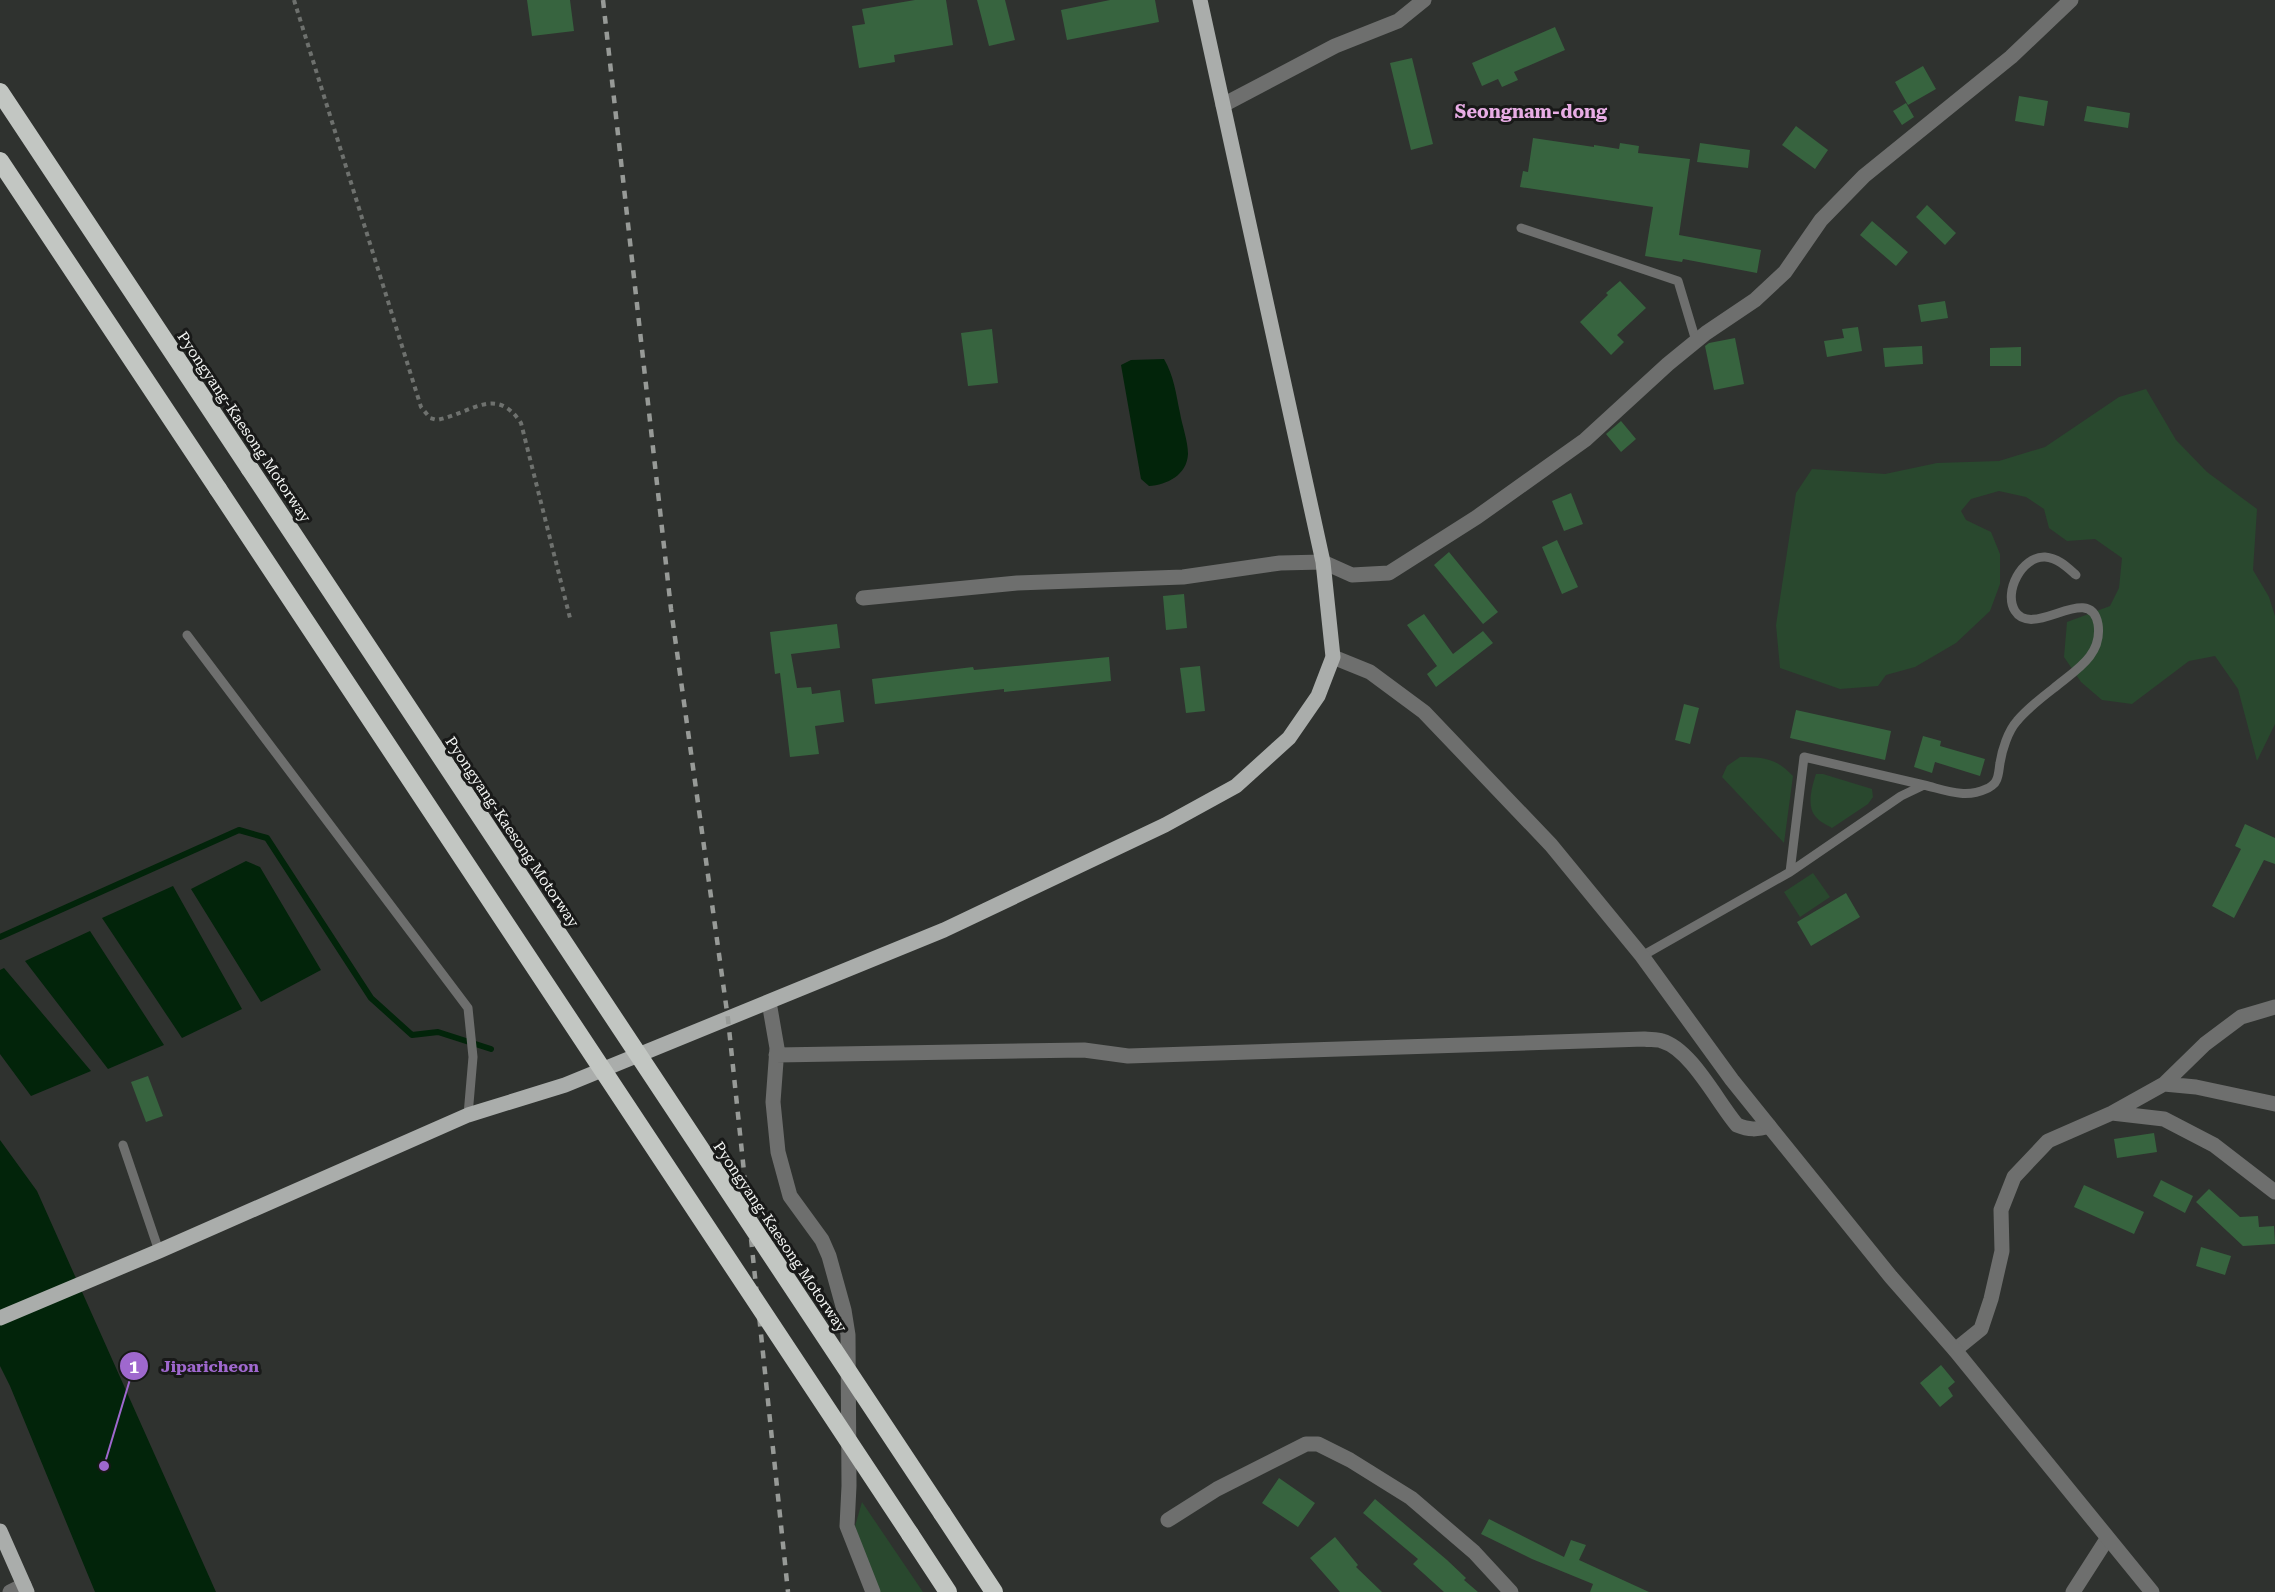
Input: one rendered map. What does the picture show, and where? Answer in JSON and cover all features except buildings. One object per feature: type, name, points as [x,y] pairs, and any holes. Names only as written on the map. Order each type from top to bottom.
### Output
[{"type":"highway","name":"Pyongyang-Kaesong Motorway","points":[[0,92],[994,1592]]},
{"type":"highway","points":[[0,161],[948,1592]]},
{"type":"main road","points":[[0,1318],[468,1116],[565,1085],[944,930],[1165,825],[1236,786],[1289,738],[1318,696],[1333,657],[1323,562],[1200,0]]},
{"type":"main road","points":[[0,1531],[26,1589]]},
{"type":"street","points":[[1223,105],[1335,46],[1398,21],[1424,0]]},
{"type":"street","points":[[862,598],[1017,583],[1183,577],[1280,563],[1323,562],[1352,575],[1389,573],[1477,517],[1585,440],[1668,364],[1696,341],[1755,300],[1785,272],[1821,220],[1864,176],[2011,57],[2072,0]]},
{"type":"street","points":[[1333,657],[1370,672],[1424,712],[1551,844],[1642,956],[1732,1080],[1891,1277],[1955,1350],[2152,1592]]},
{"type":"street","points":[[769,1002],[776,1055],[773,1102],[778,1152],[790,1196],[822,1240],[830,1256],[844,1310],[848,1335],[847,1526],[865,1577],[873,1592]]},
{"type":"street","points":[[1955,1350],[1981,1329],[1991,1299],[2002,1251],[2001,1210],[2014,1177],[2048,1141],[2112,1113],[2164,1084],[2205,1044],[2241,1017],[2275,1006]]},
{"type":"street","points":[[776,1055],[1084,1050],[1128,1056],[1664,1041],[1678,1050],[1691,1063],[1737,1125],[1759,1129],[1769,1126]]},
{"type":"street","points":[[2164,1084],[2196,1087],[2275,1104]]},
{"type":"street","points":[[2112,1113],[2164,1119],[2214,1145],[2275,1192]]},
{"type":"street","points":[[1168,1520],[1217,1489],[1306,1444],[1318,1444],[1411,1498],[1474,1552],[1511,1592]]},
{"type":"street","points":[[2073,1592],[2107,1539]]},
{"type":"street","points":[[10,1592],[26,1589]]},
{"type":"lane","points":[[1521,228],[1678,281],[1696,341]]},
{"type":"lane","points":[[1790,872],[1804,757],[1966,795],[1987,789],[1996,781],[2002,752],[2015,722],[2090,658],[2098,641],[2098,622],[2091,612],[2083,608],[2069,609],[2043,619],[2030,620],[2015,611],[2012,597],[2016,579],[2024,566],[2033,558],[2047,557],[2062,563],[2076,575]]},
{"type":"lane","points":[[187,635],[468,1008],[472,1057],[468,1116]]},
{"type":"lane","points":[[1642,956],[1790,872],[1901,796],[1924,785]]},
{"type":"lane","points":[[123,1145],[159,1251]]},
{"type":"path","points":[[294,0],[421,407],[430,418],[437,420],[489,403],[506,405],[522,423],[570,618]]},
{"type":"shaded area","points":[[1164,359],[1174,385],[1188,454],[1184,468],[1175,478],[1163,484],[1149,486],[1141,479],[1121,365],[1131,360]]},
{"type":"shaded area","points":[[2146,389],[2176,440],[2207,472],[2257,509],[2253,570],[2269,597],[2275,616],[2275,724],[2257,761],[2238,689],[2215,656],[2189,661],[2132,704],[2102,700],[2081,682],[2064,657],[2067,622],[2110,606],[2119,588],[2122,558],[2095,539],[2067,541],[2049,528],[2044,509],[2026,497],[1999,491],[1971,499],[1961,511],[1966,520],[1991,532],[2000,554],[2000,584],[1990,611],[1956,643],[1915,667],[1886,675],[1878,686],[1840,689],[1780,668],[1776,625],[1796,493],[1812,469],[1885,474],[1937,463],[1999,461],[2045,447],[2119,397]]},
{"type":"shaded area","points":[[1740,757],[1756,757],[1775,762],[1793,776],[1784,843],[1722,777],[1727,766]]},
{"type":"shaded area","points":[[1816,774],[1823,774],[1872,789],[1873,797],[1868,804],[1832,828],[1818,819],[1811,808]]},
{"type":"shaded area","points":[[246,861],[260,867],[321,970],[261,1002],[191,889]]},
{"type":"shaded area","points":[[1813,873],[1830,897],[1800,917],[1784,892]]},
{"type":"shaded area","points":[[173,886],[242,1009],[182,1038],[102,918]]},
{"type":"shaded area","points":[[90,931],[164,1045],[108,1069],[25,961]]},
{"type":"shaded area","points":[[4,968],[91,1071],[31,1096],[0,1054],[0,970]]},
{"type":"shaded area","points":[[0,1140],[37,1191],[216,1592],[95,1592],[0,1366]]},
{"type":"shaded area","points":[[862,1502],[923,1592],[879,1592],[855,1526]]},
{"type":"waterway","points":[[0,937],[239,830],[267,838],[371,998],[412,1035],[438,1032],[491,1049]]},
{"type":"railway","points":[[603,0],[671,609],[728,1019],[788,1592]]},
{"type":"place","name":"Jiparicheon","points":[[104,1466]]},
{"type":"district","name":"Seongnam-dong","points":[[1531,112]]}]
